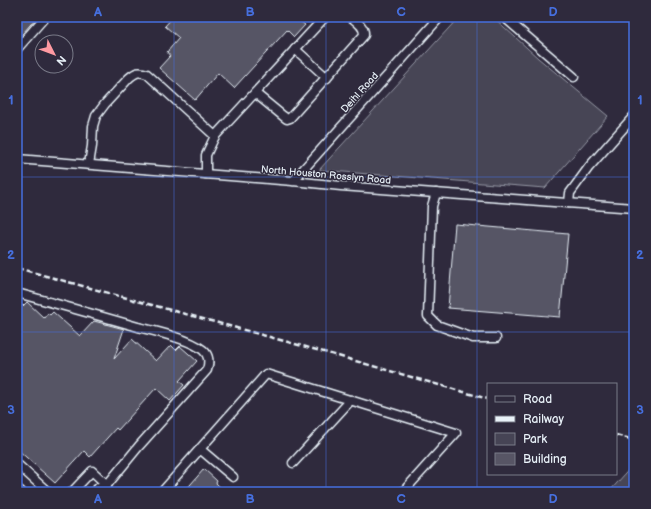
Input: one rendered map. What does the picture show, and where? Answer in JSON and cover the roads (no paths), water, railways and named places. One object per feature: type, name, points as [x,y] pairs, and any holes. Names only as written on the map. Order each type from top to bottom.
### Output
[{"type":"street","points":[[17,49],[45,17]]},
{"type":"street","points":[[206,174],[206,155],[215,136],[325,17]]},
{"type":"street","points":[[255,93],[287,119],[290,118],[364,35],[365,31],[351,17]]},
{"type":"street","name":"Deihl Road","points":[[293,181],[440,17]]},
{"type":"street","points":[[504,17],[574,77]]},
{"type":"street","points":[[295,49],[327,78]]},
{"type":"street","points":[[89,164],[93,126],[96,116],[129,78],[140,71],[147,74],[215,136]]},
{"type":"street","points":[[569,204],[570,193],[589,167],[634,116]]},
{"type":"street","name":"North Houston Rosslyn Road","points":[[17,158],[341,186],[634,208]]},
{"type":"street","points":[[436,193],[432,206],[428,316],[437,325],[473,338],[496,338]]},
{"type":"street","points":[[17,293],[161,333],[189,343],[203,350],[208,356],[209,364],[207,370],[139,446],[107,488]]},
{"type":"street","points":[[162,492],[266,374],[456,433],[403,492]]},
{"type":"street","points":[[293,463],[351,400]]},
{"type":"street","points":[[200,449],[233,477]]},
{"type":"street","points":[[17,464],[48,492]]},
{"type":"street","points":[[72,492],[92,471],[107,488]]},
{"type":"street","points":[[94,492],[99,487],[107,488]]},
{"type":"railway","points":[[17,268],[317,350],[487,399]]},
{"type":"railway","points":[[617,435],[634,440]]}]
